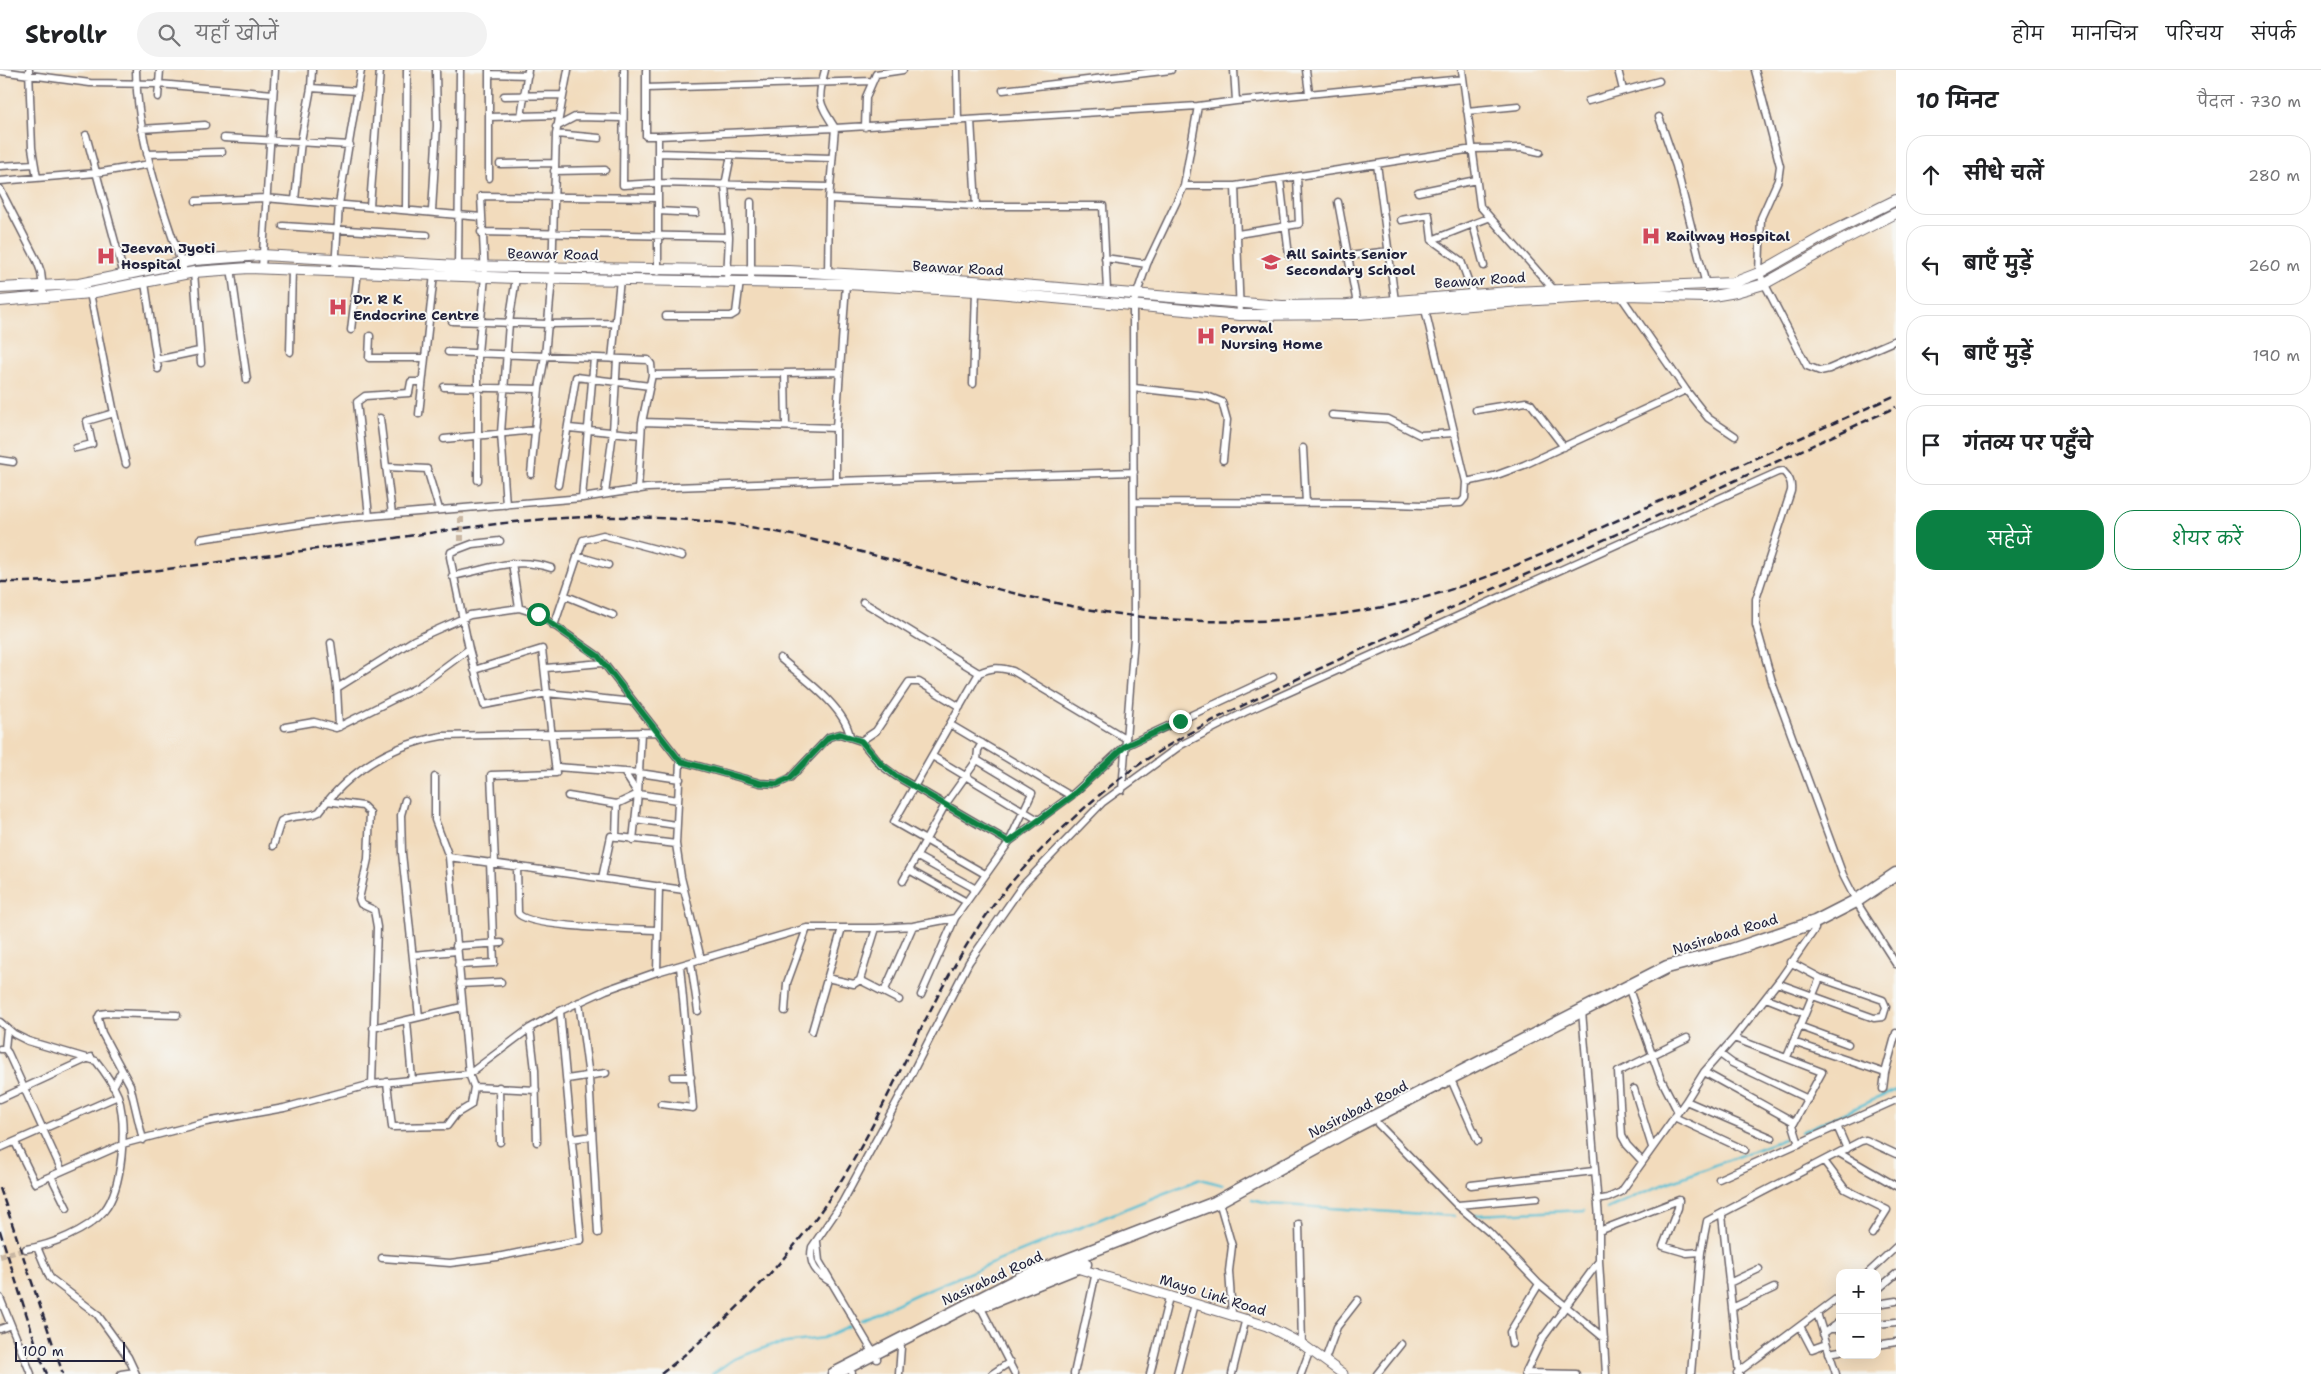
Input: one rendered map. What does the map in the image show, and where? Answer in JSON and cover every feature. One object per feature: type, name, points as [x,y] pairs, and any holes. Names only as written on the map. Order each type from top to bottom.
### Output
[{"type":"highway","name":"Nasirabad Road","points":[[1857,904],[1896,874]]},
{"type":"highway","name":"Nasirabad Road","points":[[852,1374],[876,1356],[990,1293],[1221,1208],[1668,970],[1815,926],[1896,881]]},
{"type":"highway","name":"Nasirabad Road","points":[[834,1374],[901,1347],[980,1306],[1071,1264],[1216,1203],[1356,1126],[1630,992],[1668,970]]},
{"type":"main road","name":"Beawar Road","points":[[1319,310],[1357,304],[1473,294],[1621,293],[1733,283],[1759,274],[1831,232],[1896,200]]},
{"type":"main road","name":"Beawar Road","points":[[1645,291],[1707,297],[1736,292],[1764,284],[1836,243],[1896,213]]},
{"type":"main road","name":"Beawar Road","points":[[0,285],[90,293],[144,282],[187,270],[223,256],[262,255],[336,258],[458,271],[552,273],[658,269],[750,276],[973,282],[1107,291],[1239,303],[1282,311]]},
{"type":"main road","name":"Beawar Road","points":[[0,301],[124,275],[187,270],[262,268],[434,274],[458,271]]},
{"type":"main road","name":"Beawar Road","points":[[484,271],[516,278],[552,273],[620,280],[659,281],[727,275],[740,281],[750,276]]},
{"type":"main road","name":"Beawar Road","points":[[828,279],[846,284],[976,291],[1240,315],[1282,311],[1425,309],[1556,294]]},
{"type":"street","points":[[136,70],[141,129],[150,164],[187,270],[201,363]]},
{"type":"street","points":[[158,97],[160,70]]},
{"type":"street","points":[[262,268],[265,198],[275,70]]},
{"type":"street","points":[[295,200],[301,141],[311,88],[312,70]]},
{"type":"street","points":[[335,270],[339,204],[361,70]]},
{"type":"street","points":[[370,206],[380,70]]},
{"type":"street","points":[[406,209],[407,70]]},
{"type":"street","points":[[432,211],[437,126],[436,70]]},
{"type":"street","points":[[458,271],[460,70]]},
{"type":"street","points":[[531,474],[539,389],[545,356],[552,273],[554,167],[557,123],[568,70]]},
{"type":"street","points":[[624,70],[623,185],[658,183],[829,187]]},
{"type":"street","points":[[646,70],[646,136],[834,128],[1198,106],[1309,93],[1463,79]]},
{"type":"street","points":[[825,70],[820,81],[820,100],[834,128],[829,187],[828,279]]},
{"type":"street","points":[[865,126],[866,97],[876,74],[903,70]]},
{"type":"street","points":[[956,70],[958,121]]},
{"type":"street","points":[[1003,90],[1171,70]]},
{"type":"street","points":[[1234,70],[1236,101]]},
{"type":"street","points":[[1306,70],[1309,93]]},
{"type":"street","points":[[1462,70],[1480,206],[1488,218],[1556,294]]},
{"type":"street","points":[[1618,70],[1623,90]]},
{"type":"street","points":[[1755,70],[1780,166],[1778,180],[1761,218],[1759,274],[1764,284],[1807,366],[1813,370],[1829,369],[1896,340]]},
{"type":"street","points":[[0,71],[29,73],[90,83],[159,84],[273,94]]},
{"type":"street","points":[[489,178],[489,72],[528,72],[526,95],[521,117]]},
{"type":"street","points":[[29,73],[34,164],[37,178]]},
{"type":"street","points":[[646,88],[820,81],[873,81]]},
{"type":"street","points":[[1588,101],[1659,81]]},
{"type":"street","points":[[311,88],[358,90]]},
{"type":"street","points":[[504,96],[563,95]]},
{"type":"street","points":[[1122,790],[1134,638],[1133,305],[1147,264],[1184,186],[1198,106]]},
{"type":"street","points":[[1467,112],[1518,106]]},
{"type":"street","points":[[489,117],[521,117],[557,123],[599,138]]},
{"type":"street","points":[[557,123],[575,117],[623,118]]},
{"type":"street","points":[[1658,117],[1676,166],[1706,285]]},
{"type":"street","points":[[972,120],[976,206]]},
{"type":"street","points":[[141,129],[205,125]]},
{"type":"street","points":[[86,135],[124,275]]},
{"type":"street","points":[[658,136],[659,281]]},
{"type":"street","points":[[224,138],[350,145]]},
{"type":"street","points":[[1184,186],[1235,186],[1472,150],[1521,148],[1540,152]]},
{"type":"street","points":[[148,154],[222,152]]},
{"type":"street","points":[[658,153],[831,158]]},
{"type":"street","points":[[727,275],[729,237],[725,185],[730,155]]},
{"type":"street","points":[[0,166],[34,164]]},
{"type":"street","points":[[0,181],[96,173],[150,164]]},
{"type":"street","points":[[500,164],[605,170]]},
{"type":"street","points":[[1377,164],[1395,301]]},
{"type":"street","points":[[1238,234],[1285,228],[1299,224],[1297,177]]},
{"type":"street","points":[[1280,179],[1289,256]]},
{"type":"street","points":[[1418,192],[1476,180]]},
{"type":"street","points":[[1235,186],[1240,315]]},
{"type":"street","points":[[0,189],[28,241],[41,272],[54,291]]},
{"type":"street","points":[[478,480],[476,436],[477,387],[479,322],[484,271],[480,196],[658,198]]},
{"type":"street","points":[[196,201],[265,198],[458,213],[481,217]]},
{"type":"street","points":[[829,199],[976,206],[1103,206],[1107,291]]},
{"type":"street","points":[[750,276],[751,202]]},
{"type":"street","points":[[1338,202],[1357,304]]},
{"type":"street","points":[[658,211],[696,214]]},
{"type":"street","points":[[1401,220],[1429,214],[1432,240],[1461,261],[1473,294]]},
{"type":"street","points":[[1432,240],[1488,218]]},
{"type":"street","points":[[1472,224],[1484,266]]},
{"type":"street","points":[[283,226],[427,235]]},
{"type":"street","points":[[481,232],[729,237]]},
{"type":"street","points":[[1349,256],[1389,251]]},
{"type":"street","points":[[1104,258],[1147,264]]},
{"type":"street","points":[[231,268],[247,380]]},
{"type":"street","points":[[290,352],[292,269]]},
{"type":"street","points":[[351,330],[358,271]]},
{"type":"street","points":[[419,414],[434,274]]},
{"type":"street","points":[[506,505],[501,433],[509,323],[516,278]]},
{"type":"street","points":[[605,494],[617,384],[614,359],[615,323],[620,280]]},
{"type":"street","points":[[666,316],[731,316],[736,313],[738,307],[740,281]]},
{"type":"street","points":[[144,282],[158,369]]},
{"type":"street","points":[[836,481],[836,428],[846,284]]},
{"type":"street","points":[[974,384],[976,291]]},
{"type":"street","points":[[90,293],[126,464]]},
{"type":"street","points":[[1621,293],[1686,390],[1708,418],[1735,436]]},
{"type":"street","points":[[1134,502],[1454,505],[1465,498],[1466,482],[1423,298]]},
{"type":"street","points":[[452,321],[548,324],[615,323]]},
{"type":"street","points":[[370,336],[369,358],[424,358]]},
{"type":"street","points":[[156,360],[200,351]]},
{"type":"street","points":[[448,352],[648,360],[652,364],[652,375],[642,422],[638,490]]},
{"type":"street","points":[[582,498],[594,358]]},
{"type":"street","points":[[652,375],[840,372]]},
{"type":"street","points":[[785,373],[786,425]]},
{"type":"street","points":[[558,485],[576,377],[617,384],[650,386]]},
{"type":"street","points":[[369,516],[357,402],[365,396],[409,393],[411,382],[422,382]]},
{"type":"street","points":[[444,387],[539,389]]},
{"type":"street","points":[[1134,388],[1207,396],[1222,402],[1227,420],[1223,460]]},
{"type":"street","points":[[1466,482],[1494,476],[1564,447],[1686,390]]},
{"type":"street","points":[[1476,410],[1526,402],[1531,404],[1564,447]]},
{"type":"street","points":[[76,448],[92,444],[87,421],[114,413]]},
{"type":"street","points":[[1332,415],[1388,419],[1420,435],[1455,434]]},
{"type":"street","points":[[380,418],[392,514]]},
{"type":"street","points":[[642,422],[836,428]]},
{"type":"street","points":[[569,428],[641,435]]},
{"type":"street","points":[[444,439],[536,430]]},
{"type":"street","points":[[1303,448],[1306,503]]},
{"type":"street","points":[[0,460],[13,462]]},
{"type":"street","points":[[386,467],[427,469],[439,509]]},
{"type":"street","points":[[876,1356],[854,1322],[832,1282],[817,1272],[811,1261],[812,1247],[842,1203],[907,1083],[968,962],[1022,886],[1103,802],[1122,790],[1181,745],[1245,712],[1783,471],[1792,483],[1791,490],[1756,599],[1756,625],[1777,694],[1843,875],[1857,904],[1896,964]]},
{"type":"street","points":[[200,539],[336,519],[582,498],[650,488],[1134,472]]},
{"type":"street","points":[[554,626],[583,540],[603,535],[682,556]]},
{"type":"street","points":[[500,541],[472,544],[451,552],[452,576],[464,618],[469,650],[484,705],[547,693],[633,702]]},
{"type":"street","points":[[577,556],[608,565]]},
{"type":"street","points":[[452,576],[512,562],[534,563],[551,568]]},
{"type":"street","points":[[512,562],[519,608]]},
{"type":"street","points":[[564,595],[614,615]]},
{"type":"street","points":[[863,602],[979,673]]},
{"type":"street","points":[[337,688],[414,640],[464,618],[519,608],[538,614],[598,656],[680,761],[760,783],[777,784],[790,778],[829,737],[840,734],[850,736],[861,741],[881,764],[912,787],[1009,842]]},
{"type":"street","points":[[330,643],[337,688],[339,727]]},
{"type":"street","points":[[285,727],[314,722],[336,728],[339,727],[418,687],[469,650]]},
{"type":"street","points":[[458,965],[494,963],[491,775],[556,773],[546,668],[542,650],[474,670]]},
{"type":"street","points":[[780,658],[836,709],[848,726],[850,736]]},
{"type":"street","points":[[546,668],[602,663]]},
{"type":"street","points":[[985,874],[894,822],[912,787],[951,725],[979,673],[989,668],[1001,667],[1013,671],[1125,738]]},
{"type":"street","points":[[1009,842],[1072,796],[1125,746],[1273,677]]},
{"type":"street","points":[[861,741],[876,731],[910,682],[919,682],[960,707]]},
{"type":"street","points":[[951,725],[1072,796]]},
{"type":"street","points":[[633,840],[638,794],[641,732]]},
{"type":"street","points":[[273,846],[281,821],[286,818],[314,815],[369,762],[395,749],[421,740],[442,736],[657,732]]},
{"type":"street","points":[[903,881],[945,805],[964,775],[977,760],[978,750],[982,743]]},
{"type":"street","points":[[932,756],[1040,821]]},
{"type":"street","points":[[922,996],[955,918],[974,888],[1009,842],[1032,793],[977,760]]},
{"type":"street","points":[[680,761],[676,844],[684,890],[701,959]]},
{"type":"street","points":[[556,767],[639,773],[680,779]]},
{"type":"street","points":[[624,772],[638,794]]},
{"type":"street","points":[[387,1082],[392,1127],[447,1126],[456,1114],[471,1105],[474,1087],[469,1074],[449,857],[435,820],[435,777]]},
{"type":"street","points":[[568,796],[617,804],[638,794],[678,800]]},
{"type":"street","points":[[405,800],[401,815],[402,853],[419,1017]]},
{"type":"street","points":[[327,802],[363,806],[370,813],[368,860],[359,899],[361,904],[374,910],[376,916],[372,1084]]},
{"type":"street","points":[[616,837],[617,804]]},
{"type":"street","points":[[635,819],[676,825]]},
{"type":"street","points":[[602,878],[611,836],[676,844]]},
{"type":"street","points":[[916,856],[974,888]]},
{"type":"street","points":[[449,857],[684,890]]},
{"type":"street","points":[[517,866],[518,913],[523,919],[565,926],[657,930]]},
{"type":"street","points":[[909,870],[965,901]]},
{"type":"street","points":[[656,972],[659,886]]},
{"type":"street","points":[[15,1142],[35,1183],[133,1142],[206,1122],[284,1108],[372,1084],[469,1074],[530,1028],[579,1002],[626,982],[656,972],[807,928],[913,926],[955,918]]},
{"type":"street","points":[[884,992],[913,926]]},
{"type":"street","points":[[1597,1201],[1621,1192],[1642,1160],[1686,1101],[1704,1072],[1766,998],[1815,926]]},
{"type":"street","points":[[785,1011],[787,983],[807,928]]},
{"type":"street","points":[[812,1031],[842,928]]},
{"type":"street","points":[[828,978],[854,984],[860,980],[876,928]]},
{"type":"street","points":[[413,956],[456,948],[501,943]]},
{"type":"street","points":[[1777,983],[1812,994],[1874,1018],[1883,1016],[1886,1007],[1883,1000],[1820,978],[1790,962]]},
{"type":"street","points":[[691,963],[698,1011]]},
{"type":"street","points":[[661,1104],[693,1108],[692,1077],[680,966]]},
{"type":"street","points":[[1787,1057],[1820,978]]},
{"type":"street","points":[[860,980],[899,1000]]},
{"type":"street","points":[[460,984],[501,982]]},
{"type":"street","points":[[1630,992],[1660,1077],[1676,1114],[1745,1150]]},
{"type":"street","points":[[1766,998],[1804,1013]]},
{"type":"street","points":[[579,1002],[589,1076],[598,1233]]},
{"type":"street","points":[[373,1028],[462,1007]]},
{"type":"street","points":[[382,1258],[450,1263],[497,1257],[581,1240],[560,1011]]},
{"type":"street","points":[[26,1249],[37,1247],[79,1230],[97,1218],[106,1209],[133,1142],[135,1102],[130,1085],[98,1025],[100,1014],[177,1015]]},
{"type":"street","points":[[1583,1015],[1599,1218],[1598,1261],[1606,1374]]},
{"type":"street","points":[[407,1021],[412,1080]]},
{"type":"street","points":[[0,1022],[28,1041],[90,1057],[103,1069],[118,1096],[133,1142]]},
{"type":"street","points":[[1799,1026],[1848,1044]]},
{"type":"street","points":[[7,1028],[2,1049],[24,1089],[62,1171]]},
{"type":"street","points":[[530,1028],[536,1090],[537,1142]]},
{"type":"street","points":[[1883,1089],[1885,1072],[1896,1033]]},
{"type":"street","points":[[1642,1160],[1627,1145],[1622,1136],[1617,1079],[1621,1068],[1687,1038]]},
{"type":"street","points":[[1734,1038],[1822,1072],[1793,1125]]},
{"type":"street","points":[[1792,1042],[1885,1072]]},
{"type":"street","points":[[1720,1054],[1732,1063],[1808,1100]]},
{"type":"street","points":[[0,1099],[90,1057]]},
{"type":"street","points":[[113,1088],[122,1072]]},
{"type":"street","points":[[1704,1072],[1793,1125],[1798,1142]]},
{"type":"street","points":[[567,1079],[606,1073]]},
{"type":"street","points":[[673,1077],[692,1077]]},
{"type":"street","points":[[1452,1084],[1478,1141]]},
{"type":"street","points":[[474,1087],[536,1090]]},
{"type":"street","points":[[499,1087],[500,1142]]},
{"type":"street","points":[[1634,1089],[1652,1147]]},
{"type":"street","points":[[0,1148],[118,1096]]},
{"type":"street","points":[[1718,1179],[1896,1100]]},
{"type":"street","points":[[1686,1101],[1772,1138]]},
{"type":"street","points":[[1378,1124],[1539,1284],[1604,1338]]},
{"type":"street","points":[[1837,1126],[1847,1149]]},
{"type":"street","points":[[572,1139],[592,1136]]},
{"type":"street","points":[[1692,1374],[1700,1252],[1707,1221],[1866,1140],[1896,1154]]},
{"type":"street","points":[[1839,1153],[1896,1186]]},
{"type":"street","points":[[1824,1161],[1845,1189],[1887,1210],[1872,1234]]},
{"type":"street","points":[[1471,1185],[1594,1171]]},
{"type":"street","points":[[52,1176],[67,1208]]},
{"type":"street","points":[[1460,1207],[1536,1198]]},
{"type":"street","points":[[1599,1231],[1679,1200],[1678,1208],[1663,1246],[1687,1253],[1700,1252]]},
{"type":"street","points":[[1221,1208],[1232,1246],[1229,1271],[1232,1314]]},
{"type":"street","points":[[1722,1215],[1738,1373]]},
{"type":"street","points":[[1298,1224],[1302,1344]]},
{"type":"street","points":[[37,1247],[50,1278],[97,1314],[128,1357],[136,1373],[121,1374]]},
{"type":"street","points":[[1872,1269],[1896,1247]]},
{"type":"street","points":[[1576,1374],[1526,1374],[1542,1339],[1598,1261]]},
{"type":"street","name":"Mayo Link Road","points":[[1071,1264],[1169,1297],[1246,1318],[1267,1326],[1302,1344],[1338,1372]]},
{"type":"street","points":[[1730,1283],[1759,1270]]},
{"type":"street","points":[[1074,1374],[1096,1272]]},
{"type":"street","points":[[1881,1287],[1896,1274]]},
{"type":"street","points":[[1512,1344],[1510,1332],[1539,1284]]},
{"type":"street","points":[[1732,1308],[1774,1288]]},
{"type":"street","points":[[1150,1374],[1169,1297]]},
{"type":"street","points":[[0,1298],[30,1374]]},
{"type":"street","points":[[1738,1373],[1836,1299]]},
{"type":"street","points":[[1324,1360],[1337,1326],[1358,1300]]},
{"type":"street","points":[[1881,1303],[1896,1301]]},
{"type":"street","points":[[1177,1374],[1195,1304]]},
{"type":"street","points":[[980,1306],[1015,1374]]},
{"type":"street","points":[[1817,1314],[1836,1374]]},
{"type":"street","points":[[1232,1374],[1246,1318]]},
{"type":"street","points":[[1881,1324],[1896,1322]]},
{"type":"street","points":[[1823,1334],[1836,1324]]},
{"type":"street","points":[[0,1330],[11,1326]]},
{"type":"street","points":[[1800,1326],[1812,1349],[1826,1344]]},
{"type":"street","points":[[1830,1329],[1836,1329]]},
{"type":"street","points":[[1881,1344],[1896,1342]]},
{"type":"street","points":[[1377,1374],[1401,1344]]},
{"type":"street","points":[[899,1374],[901,1347]]},
{"type":"street","points":[[1301,1374],[1310,1350]]},
{"type":"street","points":[[1829,1353],[1836,1352]]},
{"type":"street","points":[[992,1374],[1010,1362]]},
{"type":"waterway","points":[[1801,1132],[1896,1090]]},
{"type":"waterway","points":[[1607,1209],[1652,1189],[1784,1139]]},
{"type":"waterway","points":[[861,1320],[917,1294],[1200,1179],[1223,1185]]},
{"type":"waterway","points":[[1252,1200],[1268,1204],[1454,1216]]},
{"type":"waterway","points":[[1476,1215],[1585,1210]]},
{"type":"waterway","points":[[712,1374],[734,1359],[772,1345],[823,1338],[849,1326]]},
{"type":"tunnel","points":[[461,508],[461,546]]},
{"type":"tunnel","points":[[0,1256],[26,1249]]},
{"type":"railway","points":[[0,582],[52,581],[128,574],[522,521],[591,517],[642,517],[723,523],[771,531],[867,553],[1009,592],[1105,612],[1141,617],[1215,621],[1252,621],[1326,616],[1362,611],[1427,597],[1510,568],[1896,395]]},
{"type":"railway","points":[[661,1374],[739,1305],[763,1281],[808,1228],[847,1171],[869,1133],[948,976],[995,903],[1023,869],[1054,837],[1104,791],[1139,764],[1191,732],[1295,680],[1896,407]]},
{"type":"railway","points":[[0,1188],[63,1374]]},
{"type":"railway","points":[[0,1231],[47,1374]]},
{"type":"place","name":"Railway Hospital","points":[[1651,236]]},
{"type":"place","name":"Jeevan Jyoti Hospital","points":[[106,256]]},
{"type":"place","name":"All Saints Senior Secondary School","points":[[1271,262]]},
{"type":"place","name":"Dr. R K Endocrine Centre","points":[[338,307]]},
{"type":"place","name":"Porwal Nursing Home","points":[[1206,336]]},
{"type":"route","points":[[538,614],[598,656],[680,761],[760,783],[777,784],[790,778],[829,737],[840,734],[850,736],[861,741],[870,749],[881,764],[912,787],[1009,842],[1072,796],[1125,746],[1180,721]]}]
